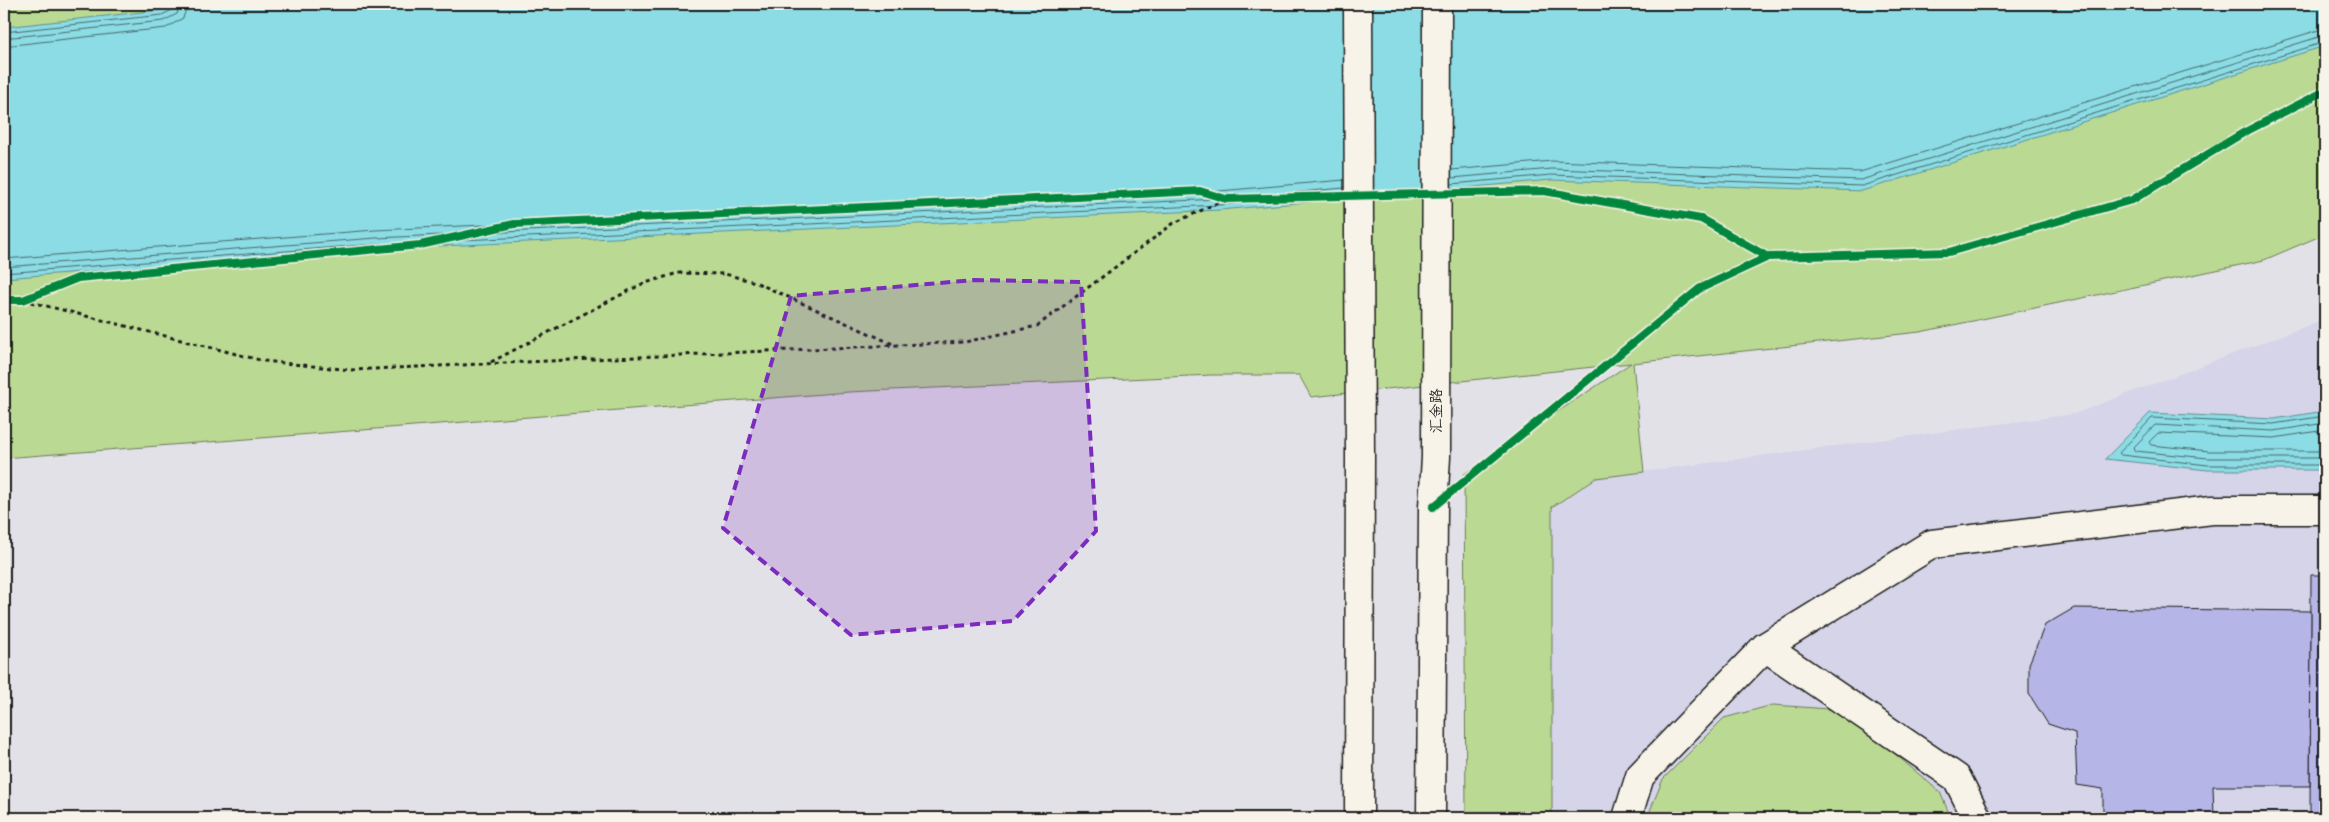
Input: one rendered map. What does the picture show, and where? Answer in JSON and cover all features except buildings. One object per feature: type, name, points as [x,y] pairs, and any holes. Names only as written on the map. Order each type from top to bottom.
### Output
[{"type":"main road","points":[[1358,4],[1359,818]]},
{"type":"main road","name":"汇金路","points":[[1431,818],[1433,507],[1436,457],[1436,4]]},
{"type":"main road","points":[[1627,818],[1640,776],[1764,646],[1932,544],[2212,510],[2325,510]]},
{"type":"main road","points":[[1764,646],[1957,778],[1977,818]]},
{"type":"path","points":[[1217,196],[1226,199]]},
{"type":"path","points":[[13,300],[22,300],[264,361],[351,370],[965,342],[1037,326],[1174,223],[1226,199],[1236,198]]},
{"type":"path","points":[[488,364],[642,284],[678,273],[725,274],[755,282],[895,345]]},
{"type":"path","points":[[22,300],[41,292]]},
{"type":"highlighted area","points":[[974,280],[1081,282],[1096,531],[1013,621],[851,635],[723,528],[791,296]]},
{"type":"shaded area","points":[[2325,319],[2325,818],[1552,818],[1552,507],[1596,478],[2074,414]]},
{"type":"green space","points":[[4,4],[2325,4],[2325,234],[2264,260],[1920,332],[1633,363],[1644,472],[1596,478],[1552,507],[1552,818],[1466,818],[1464,474],[1631,363],[1311,397],[1299,375],[1211,375],[849,392],[4,458]]},
{"type":"green space","points":[[1773,705],[1843,710],[1940,792],[1951,818],[1647,818],[1663,779],[1724,718]]},
{"type":"water","points":[[174,4],[2325,4],[2325,46],[1862,191],[1551,180],[1220,210],[376,249],[4,278],[4,27],[161,10]]},
{"type":"water","points":[[2325,411],[2325,470],[2208,470],[2105,459],[2150,413],[2274,419]]},
{"type":"cycle path","points":[[1433,507],[1699,289],[1768,257],[1949,252],[2132,200],[2243,133],[2325,91]]},
{"type":"cycle path","points":[[4,300],[23,300],[78,278],[420,245],[514,224],[1200,191],[1226,199],[1544,191],[1701,219],[1768,257]]}]
